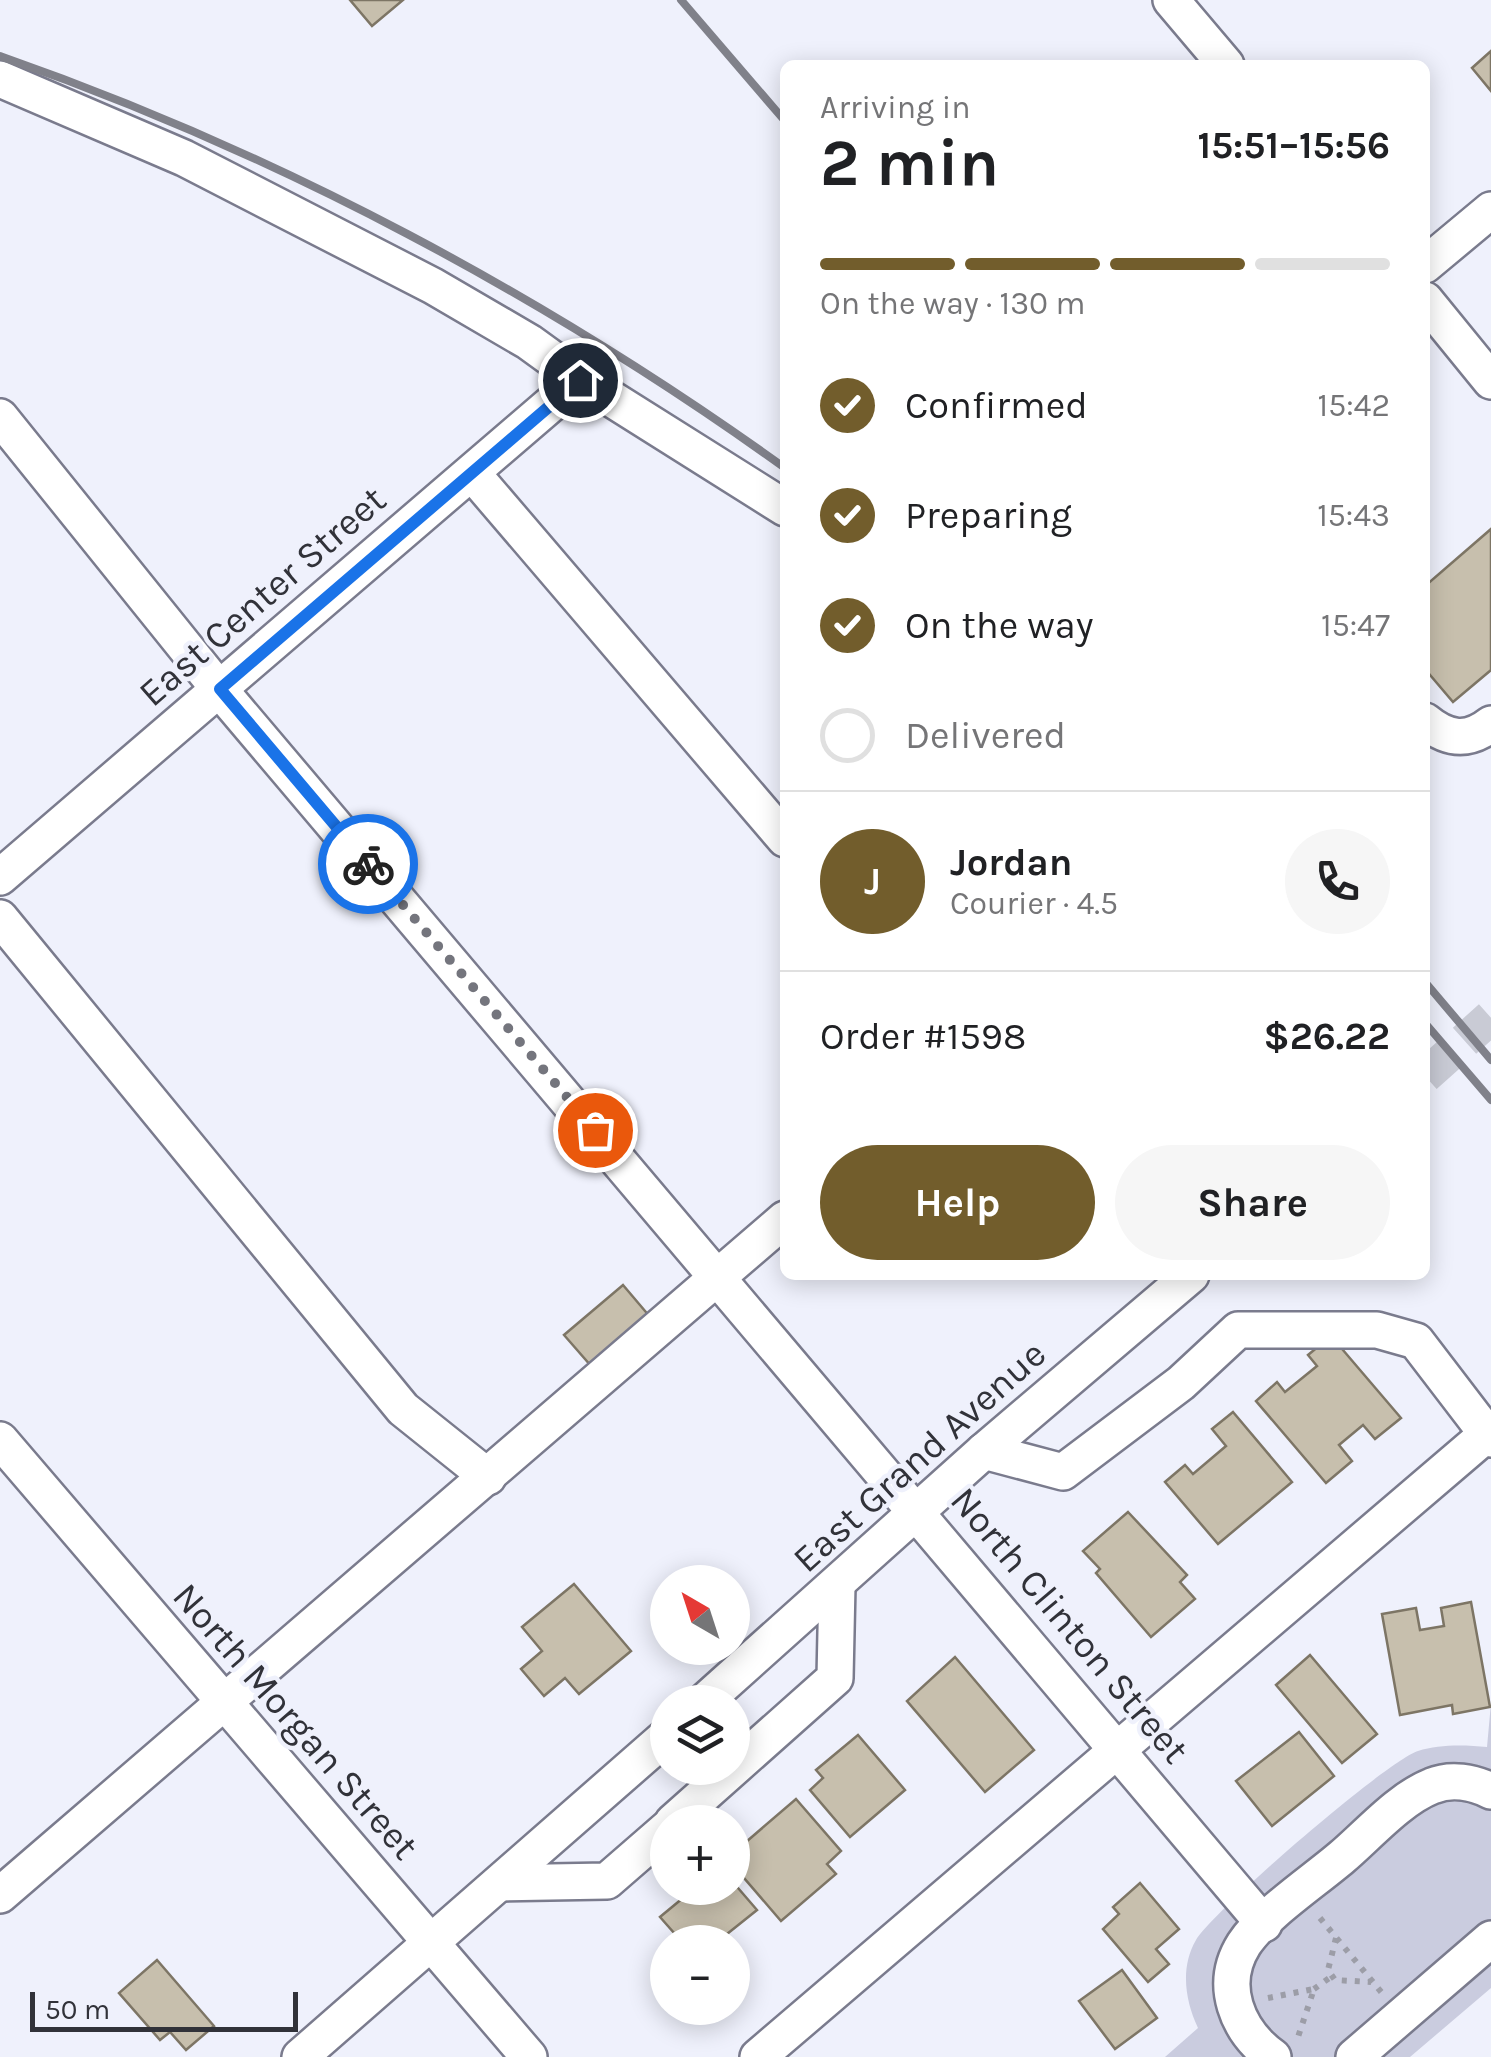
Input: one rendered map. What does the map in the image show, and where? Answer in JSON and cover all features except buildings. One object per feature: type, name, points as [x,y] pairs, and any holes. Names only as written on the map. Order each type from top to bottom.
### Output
[{"type":"street","points":[[1171,0],[1222,60]]},
{"type":"street","points":[[0,80],[184,158],[309,219],[528,342],[580,380],[780,505]]},
{"type":"street","points":[[1430,261],[1491,210]]},
{"type":"street","points":[[1430,306],[1491,381]]},
{"type":"street","name":"East Center Street","points":[[0,877],[580,380]]},
{"type":"street","name":"North Clinton Street","points":[[0,417],[220,689],[1264,1924]]},
{"type":"street","points":[[472,472],[780,833]]},
{"type":"street","points":[[1430,730],[1448,737],[1475,736],[1491,724]]},
{"type":"street","points":[[0,918],[403,1409],[488,1476]]},
{"type":"street","points":[[0,1895],[780,1224]]},
{"type":"street","name":"East Grand Avenue","points":[[723,1685],[984,1451],[1186,1280]]},
{"type":"street","points":[[758,2057],[1489,1436],[1416,1341],[1378,1330],[1238,1330],[1181,1382],[1063,1472],[984,1451]]},
{"type":"street","name":"North Morgan Street","points":[[0,1440],[529,2057]]},
{"type":"street","points":[[693,1805],[835,1678],[837,1585]]},
{"type":"street","points":[[300,2057],[343,2040],[432,1944],[650,1751]]},
{"type":"street","points":[[1262,2049],[1231,1991],[1244,1943],[1433,1786],[1459,1781],[1491,1791]]},
{"type":"street","points":[[500,1884],[607,1881],[650,1844]]},
{"type":"street","points":[[1368,2053],[1401,2018],[1491,1939]]},
{"type":"path","points":[[1300,1894],[1401,2018]]},
{"type":"path","points":[[1332,1976],[1329,1957],[1336,1938]]},
{"type":"path","points":[[1332,1976],[1350,1982],[1372,1982]]},
{"type":"path","points":[[1262,2049],[1314,1989],[1332,1976]]},
{"type":"path","points":[[1256,2000],[1314,1989]]},
{"type":"shaded area","points":[[1491,1703],[1491,1988],[1410,2057],[1165,2057],[1198,2028],[1187,1995],[1186,1973],[1191,1950],[1209,1924],[1302,1838],[1401,1761],[1435,1747],[1487,1747]]},
{"type":"tunnel","points":[[1430,1072],[1491,1017]]},
{"type":"railway","points":[[681,0],[780,115]]},
{"type":"railway","points":[[0,56],[206,137],[407,234],[601,345],[780,465]]},
{"type":"railway","points":[[1430,988],[1491,1060]]},
{"type":"railway","points":[[1430,1029],[1491,1100]]},
{"type":"way so far","points":[[368,864],[595,1130]]},
{"type":"route","points":[[368,864],[220,689],[580,380]]}]
